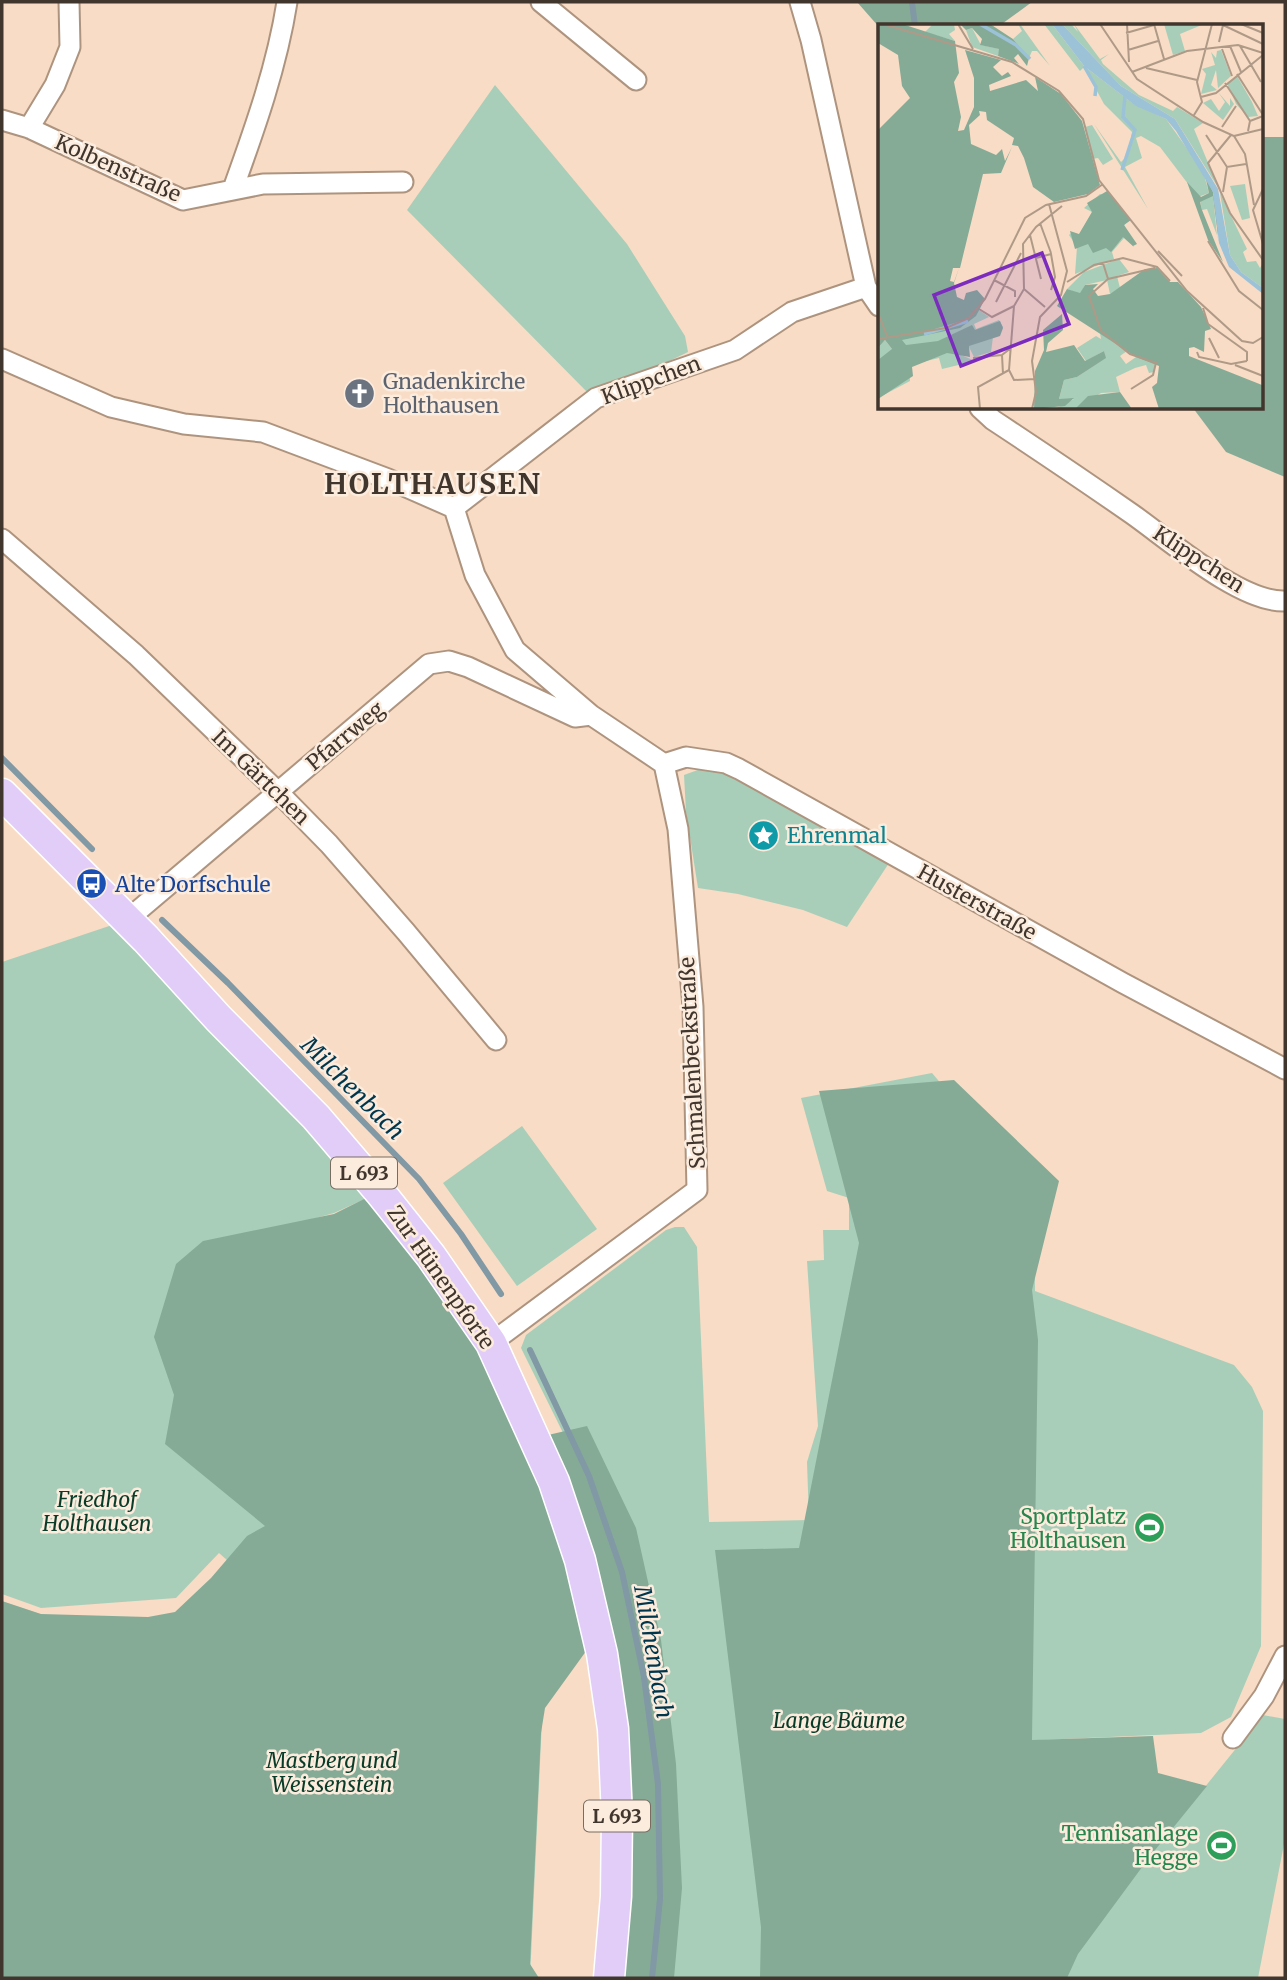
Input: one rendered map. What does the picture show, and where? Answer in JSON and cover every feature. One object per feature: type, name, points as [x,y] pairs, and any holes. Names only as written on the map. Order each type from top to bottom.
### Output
[{"type":"main road","name":"Zur Hünenpforte","points":[[2,794],[316,1117],[431,1256],[491,1343],[555,1482],[580,1560],[602,1654],[613,1729],[617,1815],[616,1896],[609,1978]]},
{"type":"street","points":[[29,128],[55,85],[70,47],[69,2]]},
{"type":"street","points":[[233,189],[260,115],[287,2]]},
{"type":"street","points":[[541,2],[636,80]]},
{"type":"street","points":[[800,2],[811,40],[866,287],[878,305]]},
{"type":"street","name":"Kolbenstraße","points":[[2,120],[29,128],[183,200],[263,184],[403,182]]},
{"type":"street","name":"Klippchen","points":[[454,508],[596,398],[735,350],[792,312],[866,287]]},
{"type":"street","points":[[2,359],[111,407],[184,424],[263,432],[388,479],[454,508],[475,575],[515,650],[591,715],[664,764]]},
{"type":"street","name":"Klippchen","points":[[982,410],[1219,576],[1257,596],[1285,601]]},
{"type":"street","name":"Im Gärtchen","points":[[2,539],[136,655],[278,792],[346,863],[496,1040]]},
{"type":"street","name":"Pfarrweg","points":[[127,920],[429,664],[449,661],[468,667],[575,717],[591,715]]},
{"type":"street","name":"Husterstraße","points":[[664,764],[686,757],[739,769],[1111,976],[1285,1069]]},
{"type":"street","name":"Schmalenbeckstraße","points":[[491,1343],[697,1191],[693,1007],[678,829],[664,764]]},
{"type":"street","points":[[1233,1738],[1264,1696],[1285,1656]]},
{"type":"green space","points":[[857,2],[1032,2],[1002,24],[878,26]]},
{"type":"green space","points":[[495,85],[627,244],[685,336],[688,352],[593,398],[407,210]]},
{"type":"green space","points":[[1262,137],[1285,137],[1285,477],[1226,452],[1194,410],[1262,410]]},
{"type":"green space","points":[[706,767],[749,782],[889,863],[847,927],[803,910],[738,894],[698,888],[686,812],[684,775]]},
{"type":"green space","name":"Mastberg und Weissenstein","points":[[127,920],[380,1192],[334,1213],[309,1220],[543,1698],[530,1978],[2,1978],[2,1629],[147,1649],[228,1561],[219,1553],[176,1598],[41,1608],[2,1594],[2,962]]},
{"type":"green space","name":"Lange Bäume","points":[[932,1073],[1034,1193],[1035,1291],[1234,1365],[1252,1387],[1263,1411],[1261,1646],[1231,1717],[1201,1733],[1040,1740],[1154,1850],[1263,1715],[1285,1719],[1285,1839],[1258,1978],[626,1978],[574,1455],[521,1348],[526,1335],[666,1230],[684,1227],[697,1247],[709,1522],[809,1520],[807,1462],[818,1426],[807,1261],[824,1260],[823,1230],[849,1230],[849,1198],[827,1191],[801,1098]]},
{"type":"green space","name":"Lange Bäume","points":[[954,1080],[1059,1181],[1032,1290],[1038,1340],[1032,1740],[1153,1736],[1158,1773],[1207,1786],[1151,1855],[1078,1954],[1067,1978],[760,1978],[761,1927],[715,1550],[799,1548],[859,1243],[819,1091]]},
{"type":"green space","points":[[522,1126],[597,1229],[517,1286],[443,1183]]},
{"type":"green space","name":"Mastberg und Weissenstein","points":[[380,1191],[535,1438],[587,1426],[636,1528],[661,1640],[676,1764],[682,1888],[674,1978],[614,1978],[597,1636],[545,1708],[541,1733],[530,1964],[539,1978],[2,1978],[2,1601],[41,1614],[148,1617],[175,1612],[211,1578],[247,1536],[265,1526],[165,1444],[174,1395],[154,1337],[176,1264],[203,1241],[334,1214]]},
{"type":"waterway","points":[[912,2],[915,24]]},
{"type":"waterway","name":"Milchenbach","points":[[2,758],[92,849]]},
{"type":"waterway","name":"Milchenbach","points":[[162,920],[228,983],[419,1179],[461,1234],[501,1294]]},
{"type":"waterway","name":"Milchenbach","points":[[530,1350],[589,1476],[622,1572],[644,1677],[658,1784],[660,1899],[652,1978]]},
{"type":"place","name":"Gnadenkirche Holthausen","points":[[360,393]]},
{"type":"place","name":"Ehrenmal","points":[[764,835]]},
{"type":"place","name":"Alte Dorfschule","points":[[92,884]]},
{"type":"place","name":"Sportplatz Holthausen","points":[[1149,1528]]},
{"type":"place","name":"Tennisanlage Hegge","points":[[1221,1845]]},
{"type":"district","name":"HOLTHAUSEN","points":[[433,484]]},
{"type":"park label","name":"Friedhof Holthausen","points":[[97,1511]]}]
